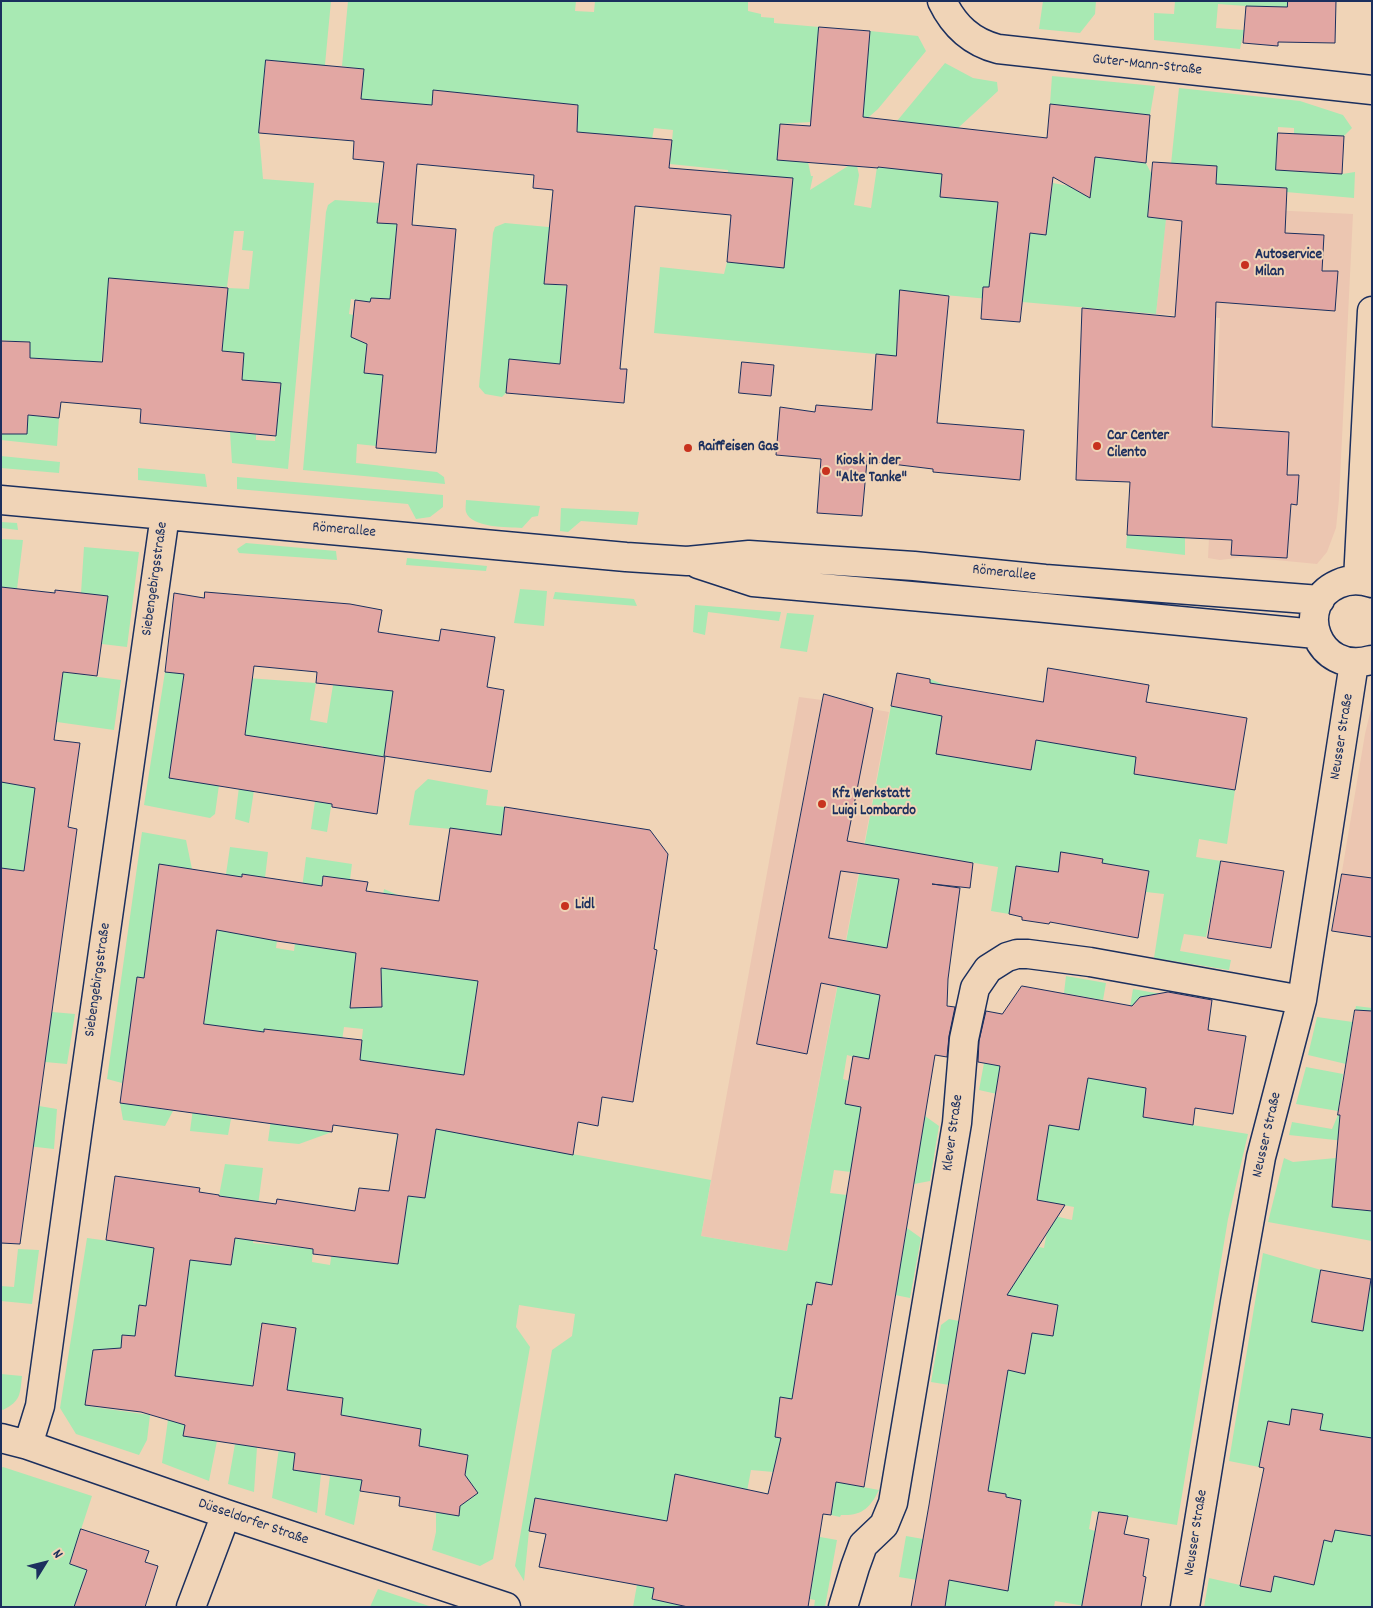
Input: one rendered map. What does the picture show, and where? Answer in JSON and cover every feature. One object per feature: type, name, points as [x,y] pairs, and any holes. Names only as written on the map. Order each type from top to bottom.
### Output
[{"type":"street","name":"Guter-Mann-Straße","points":[[942,1],[961,30],[984,45],[998,49],[1372,90]]},
{"type":"street","points":[[1363,662],[1338,659],[1330,655],[1316,634],[1314,616],[1320,600],[1332,586],[1349,580],[1365,581],[1372,311]]},
{"type":"street","name":"Römerallee","points":[[1,500],[531,550],[687,561],[749,555],[914,566],[1045,579],[1320,600]]},
{"type":"street","name":"Siebengebirgsstraße","points":[[28,1445],[40,1406],[165,514]]},
{"type":"street","name":"Römerallee","points":[[687,561],[753,582],[1044,607],[1316,634]]},
{"type":"street","name":"Neusser Straße","points":[[1185,1607],[1261,1157],[1302,1000],[1363,662]]},
{"type":"street","name":"Klever Straße","points":[[843,1607],[863,1545],[884,1526],[893,1502],[957,1123],[964,1039],[975,988],[980,978],[988,968],[1006,957],[1028,954],[1090,962],[1302,1000]]},
{"type":"street","name":"Düsseldorfer Straße","points":[[1,1438],[28,1445],[226,1514],[506,1607]]},
{"type":"street","points":[[191,1607],[226,1514]]},
{"type":"shaded area","points":[[1167,205],[1353,214],[1339,499],[1336,528],[1327,552],[1317,564],[1245,557],[1220,560],[1208,558],[1220,318],[1156,314]]},
{"type":"shaded area","points":[[829,696],[854,706],[861,701],[867,703],[872,709],[889,712],[787,1251],[701,1236],[799,697],[822,700]]},
{"type":"shaded area","points":[[1372,705],[1372,935],[1360,935],[1332,931],[1365,734]]},
{"type":"green space","points":[[1,1],[331,1],[318,139],[310,138],[316,65],[266,60],[259,133],[263,179],[314,183],[288,469],[232,463],[230,432],[256,434],[256,440],[275,441],[281,383],[242,380],[222,351],[228,288],[249,289],[253,251],[242,250],[244,231],[234,231],[227,287],[109,278],[101,364],[30,358],[30,342],[1,340]]},
{"type":"green space","points":[[348,1],[576,1],[575,11],[594,12],[595,1],[748,1],[748,11],[761,14],[761,17],[774,18],[774,23],[819,27],[811,122],[780,124],[777,160],[808,162],[811,176],[813,176],[810,190],[856,161],[859,175],[854,205],[871,208],[877,167],[1002,177],[1046,234],[1053,183],[1069,186],[1090,198],[1095,157],[1146,163],[1152,175],[1148,217],[1166,219],[1156,314],[900,291],[896,356],[654,333],[660,267],[724,274],[727,262],[784,267],[727,187],[728,170],[670,164],[673,130],[654,128],[652,139],[577,132],[577,105],[433,90],[432,105],[361,99],[363,69],[342,66]]},
{"type":"green space","points":[[1043,1],[1096,1],[1095,14],[1080,33],[1039,29]]},
{"type":"green space","points":[[1175,1],[1297,1],[1296,15],[1260,7],[1218,4],[1216,28],[1244,30],[1240,49],[1154,40],[1154,13],[1174,14]]},
{"type":"green space","points":[[870,31],[918,36],[926,51],[878,109],[862,123]]},
{"type":"green space","points":[[945,63],[973,78],[997,82],[998,91],[958,128],[897,121]]},
{"type":"green space","points":[[1052,76],[1155,86],[1150,115],[1050,104]]},
{"type":"green space","points":[[1179,88],[1300,101],[1343,115],[1352,128],[1344,136],[1294,134],[1294,128],[1278,127],[1276,170],[1342,174],[1355,172],[1354,198],[1286,192],[1216,191],[1217,166],[1169,183]]},
{"type":"green space","points":[[335,200],[379,203],[397,223],[390,299],[370,302],[351,299],[349,314],[354,315],[367,336],[364,373],[383,375],[376,446],[357,444],[356,463],[437,472],[444,477],[445,484],[303,470],[326,212],[328,205]]},
{"type":"green space","points":[[505,223],[559,228],[545,284],[567,286],[560,364],[509,359],[506,393],[502,397],[485,394],[479,387],[493,233],[495,227]]},
{"type":"green space","points":[[1,413],[59,418],[57,446],[1,440]]},
{"type":"green space","points":[[1,456],[60,462],[59,473],[1,468]]},
{"type":"green space","points":[[138,468],[205,474],[207,487],[138,480]]},
{"type":"green space","points":[[237,477],[443,495],[443,507],[430,517],[416,519],[408,504],[237,489]]},
{"type":"green space","points":[[466,500],[540,506],[538,516],[532,517],[522,528],[499,527],[482,524],[469,517],[466,511]]},
{"type":"green space","points":[[561,508],[639,512],[637,525],[581,521],[568,532],[560,531]]},
{"type":"green space","points":[[1,522],[17,523],[18,530],[1,528]]},
{"type":"green space","points":[[1127,535],[1185,538],[1185,555],[1126,548]]},
{"type":"green space","points":[[1,539],[23,540],[17,589],[1,587]]},
{"type":"green space","points":[[246,543],[336,551],[337,560],[239,553],[237,549]]},
{"type":"green space","points":[[84,547],[139,552],[127,647],[102,644],[108,596],[81,593]]},
{"type":"green space","points":[[407,558],[487,566],[486,571],[406,565]]},
{"type":"green space","points":[[520,589],[547,591],[544,626],[514,623]]},
{"type":"green space","points":[[555,592],[634,599],[637,606],[553,599]]},
{"type":"green space","points":[[695,605],[781,612],[779,621],[708,612],[705,635],[693,632]]},
{"type":"green space","points":[[787,613],[814,615],[807,652],[780,648]]},
{"type":"green space","points":[[45,670],[121,680],[114,730],[57,722],[61,684]]},
{"type":"green space","points":[[165,672],[316,683],[310,720],[327,723],[333,685],[411,693],[406,730],[388,728],[385,758],[340,751],[327,832],[311,829],[323,746],[262,738],[249,823],[235,819],[249,707],[219,785],[215,814],[210,818],[144,805]]},
{"type":"green space","points":[[930,679],[947,686],[937,754],[958,758],[960,751],[1010,759],[1009,766],[1031,770],[1037,740],[1083,748],[1084,740],[1114,745],[1113,752],[1137,756],[1135,774],[1181,781],[1182,775],[1212,779],[1211,786],[1235,790],[1227,844],[1199,839],[1196,857],[1221,861],[1206,937],[1184,934],[1180,951],[1231,960],[1229,970],[1154,958],[1164,894],[1146,892],[1149,871],[1102,863],[1103,858],[1062,853],[1058,872],[1016,866],[1009,914],[991,911],[998,867],[888,848],[882,876],[899,879],[887,948],[871,945],[863,991],[880,995],[869,1061],[847,1055],[843,1079],[849,1081],[845,1104],[861,1107],[851,1172],[834,1170],[830,1193],[847,1195],[832,1285],[816,1283],[808,1328],[804,1327],[798,1360],[820,1364],[814,1397],[797,1394],[793,1417],[778,1415],[775,1437],[790,1440],[785,1473],[751,1470],[741,1523],[837,1540],[825,1607],[814,1607],[815,1600],[810,1599],[815,1564],[748,1552],[728,1563],[742,1489],[676,1474],[652,1599],[688,1607],[633,1607],[649,1518],[535,1498],[529,1531],[524,1581],[515,1566],[552,1350],[572,1336],[575,1314],[519,1305],[516,1327],[530,1347],[493,1559],[480,1566],[432,1550],[436,1532],[436,1512],[459,1516],[461,1501],[466,1502],[473,1497],[475,1488],[469,1481],[465,1480],[468,1455],[419,1446],[421,1429],[390,1425],[384,1458],[367,1455],[371,1421],[341,1415],[343,1398],[304,1393],[293,1470],[321,1474],[317,1513],[272,1498],[296,1327],[261,1323],[252,1386],[193,1378],[183,1436],[217,1441],[209,1481],[162,1463],[183,1312],[139,1306],[136,1323],[161,1328],[159,1340],[123,1335],[121,1355],[93,1350],[87,1406],[150,1415],[147,1440],[139,1455],[76,1434],[60,1408],[87,1238],[131,1244],[133,1237],[155,1240],[152,1267],[169,1270],[171,1258],[231,1265],[242,1200],[219,1196],[225,1164],[263,1168],[253,1243],[313,1249],[312,1262],[330,1265],[337,1218],[354,1219],[350,1249],[370,1252],[369,1261],[398,1264],[408,1196],[425,1198],[428,1177],[392,1172],[397,1134],[417,1136],[426,1069],[376,1062],[359,1064],[363,1029],[344,1027],[339,1061],[341,1067],[296,1061],[287,1126],[332,1132],[299,1144],[268,1141],[283,1032],[264,1029],[264,1032],[238,1029],[234,1057],[216,1055],[207,1116],[231,1119],[228,1135],[190,1131],[206,1011],[186,1008],[183,1031],[131,1024],[122,1083],[107,1079],[142,832],[186,840],[192,869],[159,865],[150,934],[198,941],[195,960],[213,962],[230,847],[268,852],[265,878],[242,874],[234,933],[257,937],[258,930],[278,933],[276,948],[294,951],[306,857],[352,864],[350,880],[323,876],[312,947],[357,953],[355,967],[372,970],[384,889],[400,896],[391,960],[413,963],[412,972],[437,975],[448,902],[471,903],[482,832],[409,825],[415,791],[428,779],[488,790],[486,805],[505,807],[455,1132],[711,1180],[701,1236],[787,1251],[891,706],[924,713]]},
{"type":"green space","points":[[1,782],[40,789],[30,825],[24,871],[1,868]]},
{"type":"green space","points":[[1066,976],[1106,983],[1103,1000],[1064,993]]},
{"type":"green space","points":[[1133,989],[1184,998],[1145,1099],[1143,1117],[1248,1134],[1228,1219],[1177,1525],[1092,1511],[1089,1529],[1095,1531],[1085,1606],[1055,1601],[1054,1607],[945,1607],[948,1585],[899,1577],[906,1536],[923,1539],[920,1555],[969,1563],[1019,1517],[1021,1500],[1006,1497],[1006,1494],[956,1486],[993,1461],[1004,1394],[931,1382],[941,1325],[949,1319],[959,1321],[951,1366],[1005,1375],[1006,1370],[1022,1373],[1026,1368],[1030,1347],[1021,1332],[1027,1298],[993,1293],[1028,1245],[1044,1248],[1050,1215],[1072,1220],[1074,1207],[982,1190],[1048,1125],[1079,1130],[1082,1113],[979,1090],[984,1063],[1050,1074],[1122,1056]]},
{"type":"green space","points":[[1356,1006],[1372,1008],[1372,1025],[1353,1022]]},
{"type":"green space","points":[[52,1012],[75,1014],[67,1064],[1,1058]]},
{"type":"green space","points":[[1317,1017],[1353,1022],[1346,1064],[1308,1055]]},
{"type":"green space","points":[[1306,1067],[1343,1074],[1338,1111],[1296,1104]]},
{"type":"green space","points":[[120,1103],[173,1111],[165,1126],[123,1120]]},
{"type":"green space","points":[[39,1106],[57,1109],[54,1149],[1,1143]]},
{"type":"green space","points":[[1338,1115],[1372,1120],[1372,1144],[1289,1135],[1292,1122],[1332,1129]]},
{"type":"green space","points":[[925,1116],[939,1126],[930,1181],[914,1184]]},
{"type":"green space","points":[[1284,1158],[1293,1162],[1336,1158],[1332,1207],[1372,1211],[1372,1241],[1268,1222]]},
{"type":"green space","points":[[907,1228],[921,1238],[910,1298],[895,1295]]},
{"type":"green space","points":[[18,1249],[39,1250],[32,1304],[1,1301],[1,1286],[14,1287]]},
{"type":"green space","points":[[1263,1253],[1321,1270],[1313,1322],[1363,1330],[1372,1274],[1372,1607],[1204,1607],[1209,1578],[1271,1592],[1274,1576],[1324,1540],[1332,1542],[1336,1522],[1320,1430],[1268,1421],[1259,1467],[1229,1461]]},
{"type":"green space","points":[[1,1374],[22,1376],[21,1388],[16,1400],[3,1410],[1,1409]]},
{"type":"green space","points":[[235,1444],[257,1447],[254,1492],[228,1484]]},
{"type":"green space","points":[[3,1467],[92,1496],[70,1563],[87,1570],[81,1607],[1,1607],[1,1468]]},
{"type":"green space","points":[[330,1476],[362,1480],[354,1525],[325,1515]]},
{"type":"green space","points":[[836,1482],[879,1490],[869,1506],[864,1510],[855,1514],[841,1515],[840,1517],[831,1515]]},
{"type":"green space","points":[[378,1589],[432,1607],[370,1607]]},
{"type":"building","points":[[1288,1],[1336,1],[1335,43],[1278,42],[1278,46],[1243,43],[1246,6],[1287,7]]},
{"type":"building","points":[[819,27],[870,31],[863,117],[1047,138],[1050,104],[1150,115],[1146,163],[1095,157],[1090,198],[1053,177],[1046,235],[1030,233],[1020,322],[981,319],[983,287],[989,287],[998,202],[940,197],[942,174],[878,167],[777,160],[780,124],[810,126]]},
{"type":"building","points":[[266,60],[364,69],[361,99],[432,105],[433,90],[578,105],[577,132],[672,140],[669,168],[793,178],[784,268],[727,262],[731,215],[635,206],[620,369],[627,369],[624,403],[506,393],[509,359],[560,364],[567,285],[544,284],[553,190],[533,188],[534,175],[417,164],[412,225],[456,229],[436,453],[376,448],[383,375],[364,373],[367,344],[351,337],[355,300],[370,302],[371,298],[390,299],[397,224],[377,223],[384,162],[353,159],[354,141],[259,133]]},
{"type":"building","points":[[1278,133],[1344,136],[1342,174],[1276,170]]},
{"type":"building","points":[[1153,162],[1217,166],[1216,184],[1287,188],[1285,233],[1324,235],[1322,271],[1338,271],[1335,311],[1216,302],[1212,427],[1289,432],[1287,475],[1299,475],[1297,505],[1291,504],[1287,558],[1231,555],[1232,540],[1127,535],[1130,482],[1076,480],[1082,308],[1175,317],[1182,221],[1148,217]]},
{"type":"building","points":[[109,278],[228,288],[222,351],[244,353],[242,380],[281,383],[276,436],[140,423],[141,409],[61,402],[59,418],[28,415],[27,434],[1,434],[1,341],[30,342],[30,358],[102,362]]},
{"type":"building","points":[[900,290],[949,296],[937,423],[1024,430],[1020,480],[933,472],[933,469],[867,461],[862,516],[817,513],[821,459],[776,455],[780,407],[815,412],[816,405],[872,410],[876,354],[896,356]]},
{"type":"building","points":[[742,362],[774,365],[771,396],[739,393]]},
{"type":"building","points":[[1,587],[55,593],[55,590],[108,596],[97,676],[63,672],[54,740],[80,743],[68,827],[77,829],[20,1244],[1,1243],[1,868],[24,871],[35,788],[1,782]]},
{"type":"building","points":[[205,592],[350,604],[382,610],[378,632],[439,641],[441,629],[495,637],[487,687],[504,690],[491,772],[384,756],[393,691],[316,683],[317,672],[254,666],[245,735],[385,757],[377,814],[332,807],[332,804],[169,778],[184,674],[165,672],[174,593],[204,598]]},
{"type":"building","points":[[1048,668],[1149,685],[1146,702],[1247,718],[1235,790],[1134,774],[1136,757],[1036,740],[1031,770],[936,754],[942,716],[891,706],[897,673],[930,679],[930,683],[1043,702]]},
{"type":"building","points":[[824,694],[873,708],[847,841],[973,863],[970,888],[932,884],[960,888],[948,979],[947,1006],[955,1007],[947,1057],[935,1055],[864,1487],[836,1482],[831,1515],[823,1514],[808,1607],[688,1607],[652,1599],[654,1588],[539,1567],[546,1534],[529,1531],[535,1498],[667,1521],[675,1474],[768,1494],[781,1438],[775,1437],[780,1397],[792,1399],[807,1304],[812,1305],[816,1282],[832,1285],[861,1107],[845,1104],[853,1056],[869,1059],[880,995],[821,983],[807,1054],[757,1044]],"holes":[[[841,871],[899,879],[887,948],[829,938]]]},
{"type":"building","points":[[505,807],[650,830],[668,854],[654,949],[657,950],[633,1102],[602,1097],[598,1126],[578,1122],[573,1155],[436,1129],[425,1198],[408,1196],[398,1264],[313,1254],[313,1249],[235,1238],[231,1265],[190,1260],[175,1376],[253,1386],[262,1323],[296,1328],[287,1390],[343,1398],[341,1415],[421,1429],[419,1446],[468,1455],[465,1475],[478,1493],[460,1506],[459,1516],[399,1506],[400,1497],[360,1491],[362,1480],[293,1470],[295,1453],[183,1436],[185,1425],[141,1412],[85,1405],[93,1350],[121,1348],[122,1335],[135,1336],[139,1305],[146,1306],[154,1248],[106,1240],[115,1176],[200,1188],[199,1192],[219,1196],[276,1204],[277,1199],[355,1211],[359,1188],[389,1191],[398,1134],[333,1125],[332,1132],[120,1103],[137,977],[144,978],[159,864],[242,877],[242,874],[322,886],[323,876],[368,882],[366,891],[439,901],[450,828],[501,835]],"holes":[[[217,930],[356,953],[350,1008],[382,1007],[381,968],[478,981],[464,1075],[360,1060],[362,1040],[264,1029],[264,1032],[204,1024]]]},
{"type":"building","points":[[1061,852],[1103,859],[1102,863],[1149,871],[1138,938],[1050,922],[1049,924],[1022,920],[1022,917],[1009,914],[1016,866],[1058,872]]},
{"type":"building","points":[[1221,861],[1284,871],[1271,948],[1208,938]]},
{"type":"building","points":[[1342,874],[1372,878],[1372,937],[1332,931]]},
{"type":"building","points":[[1022,986],[1132,1006],[1140,997],[1168,992],[1212,1000],[1208,1030],[1246,1036],[1233,1114],[1195,1108],[1193,1125],[1143,1117],[1146,1088],[1088,1078],[1079,1130],[1049,1125],[1037,1200],[1065,1205],[1007,1295],[1058,1305],[1053,1336],[1032,1333],[1025,1374],[1008,1370],[988,1491],[1006,1494],[1006,1497],[1021,1500],[1008,1591],[949,1580],[945,1607],[911,1607],[1000,1066],[978,1062],[979,1041],[986,1011],[1002,1014]]},
{"type":"building","points":[[1355,1010],[1372,1011],[1372,1211],[1332,1207],[1340,1115],[1338,1115]]},
{"type":"building","points":[[1321,1270],[1371,1279],[1363,1331],[1312,1322]]},
{"type":"building","points":[[1292,1409],[1323,1414],[1320,1430],[1372,1438],[1372,1536],[1335,1530],[1332,1542],[1324,1540],[1314,1585],[1274,1576],[1271,1592],[1240,1586],[1264,1468],[1259,1467],[1268,1421],[1289,1425]]},
{"type":"building","points":[[1099,1512],[1128,1516],[1124,1534],[1149,1539],[1143,1576],[1146,1577],[1141,1607],[1082,1607]]},
{"type":"building","points":[[81,1529],[149,1551],[145,1562],[158,1566],[145,1607],[74,1607],[87,1570],[70,1564]]},
{"type":"place","name":"Autoservice Milan","points":[[1245,265]]},
{"type":"place","name":"Car Center Cilento","points":[[1097,446]]},
{"type":"place","name":"Raiffeisen Gas","points":[[688,448]]},
{"type":"place","name":"Kiosk in der \"Alte Tanke\"","points":[[826,471]]},
{"type":"place","name":"Kfz Werkstatt Luigi Lombardo","points":[[822,804]]},
{"type":"place","name":"Lidl","points":[[565,906]]}]
